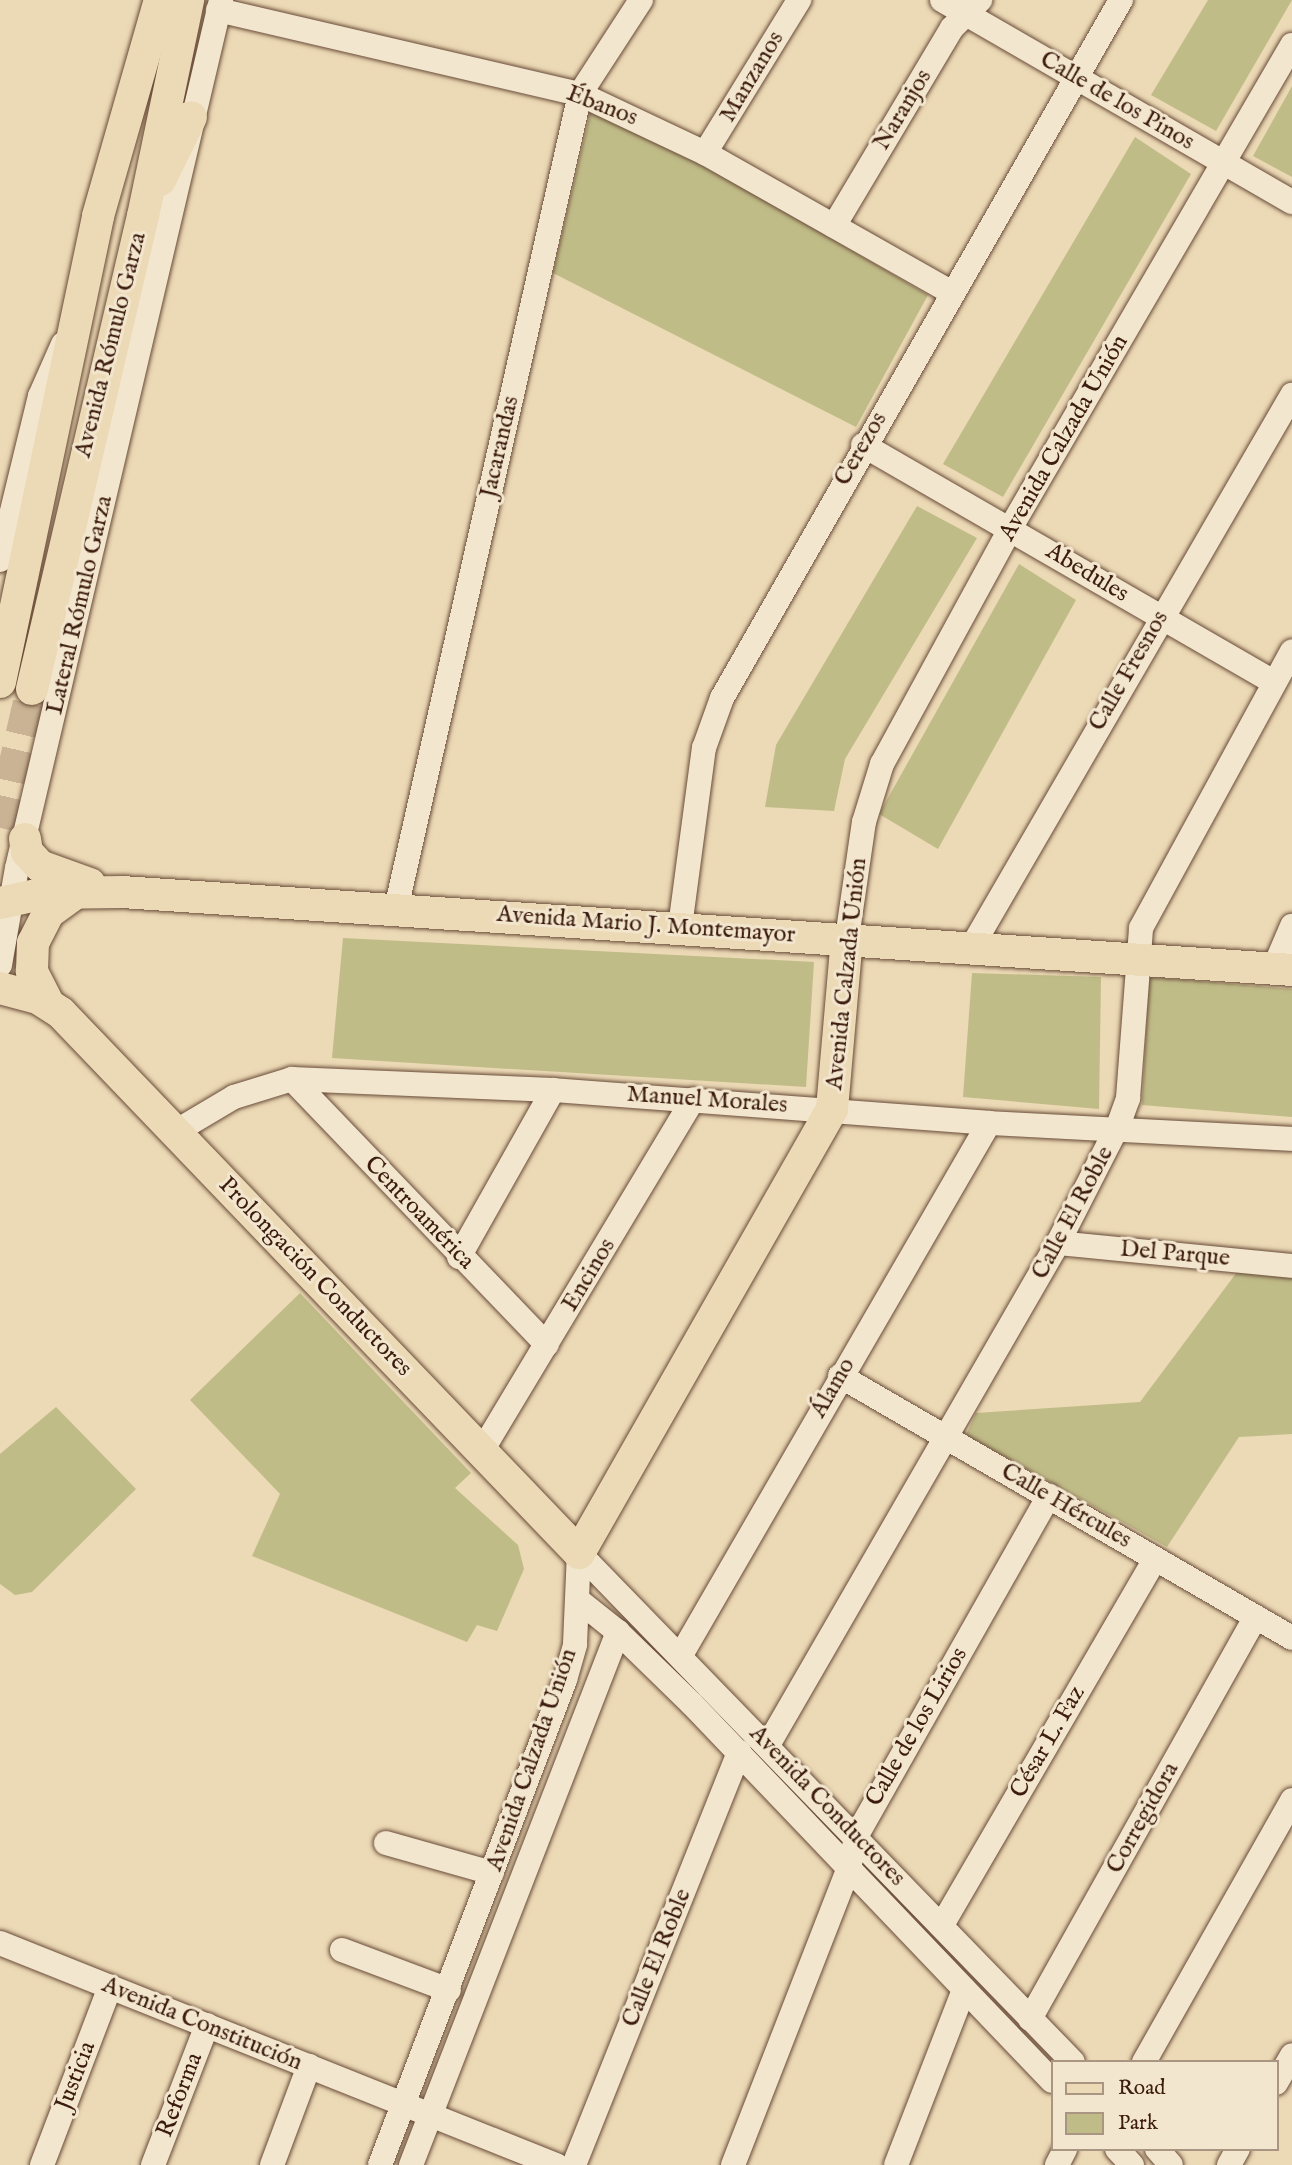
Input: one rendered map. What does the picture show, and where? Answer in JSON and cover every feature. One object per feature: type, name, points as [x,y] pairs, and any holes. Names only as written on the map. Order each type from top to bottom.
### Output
[{"type":"main road","name":"Avenida Rómulo Garza","points":[[0,682],[98,216],[160,0]]},
{"type":"main road","name":"Avenida Rómulo Garza","points":[[32,689],[143,216],[188,0]]},
{"type":"main road","points":[[143,216],[191,117]]},
{"type":"main road","points":[[11,878],[30,857],[47,870],[122,892]]},
{"type":"main road","name":"Avenida Mario J. Montemayor","points":[[11,878],[78,891],[680,927],[847,938],[970,950],[1283,969]]},
{"type":"main road","name":"Prolongación Conductores","points":[[78,891],[48,913],[33,943],[32,971],[18,997],[175,1132],[483,1449],[579,1553]]},
{"type":"main road","name":"Avenida Calzada Unión","points":[[579,1553],[832,1109],[847,938]]},
{"type":"street","name":"Jacarandas","points":[[396,909],[580,94],[641,0]]},
{"type":"street","name":"Manzanos","points":[[705,153],[799,0]]},
{"type":"street","name":"Calle de los Pinos","points":[[942,0],[972,6],[1076,77],[1292,202]]},
{"type":"street","name":"Cerezos","points":[[680,927],[697,786],[712,719],[734,672],[1121,0]]},
{"type":"street","name":"Ébanos","points":[[219,5],[580,94],[705,153],[952,293]]},
{"type":"street","name":"Lateral Rómulo Garza","points":[[0,965],[11,878],[219,5]]},
{"type":"street","name":"Naranjos","points":[[834,226],[972,6]]},
{"type":"street","name":"Avenida Calzada Unión","points":[[847,938],[872,788],[1011,527],[1292,45]]},
{"type":"street","points":[[0,560],[40,396],[77,316]]},
{"type":"street","name":"Calle Fresnos","points":[[970,950],[1160,617],[1292,395]]},
{"type":"street","name":"Abedules","points":[[863,445],[1011,527],[1274,682]]},
{"type":"street","name":"Calle El Roble","points":[[768,1745],[1058,1243],[1118,1126],[1128,1098],[1135,960],[1141,928],[1154,898],[1292,651]]},
{"type":"street","points":[[1283,969],[1292,926]]},
{"type":"street","name":"Manuel Morales","points":[[175,1132],[234,1097],[292,1079],[554,1090],[989,1123],[1118,1126],[1292,1139]]},
{"type":"street","name":"Centroamérica","points":[[292,1079],[547,1345]]},
{"type":"street","points":[[459,1256],[554,1090]]},
{"type":"street","name":"Encinos","points":[[483,1449],[693,1099]]},
{"type":"street","name":"Álamo","points":[[681,1655],[840,1376],[989,1123]]},
{"type":"street","name":"Del Parque","points":[[1058,1243],[1292,1266]]},
{"type":"street","name":"Calle Hércules","points":[[840,1376],[1292,1638]]},
{"type":"street","name":"Calle de los Lirios","points":[[733,2165],[849,1867],[857,1835],[1049,1495]]},
{"type":"street","name":"Avenida Calzada Unión","points":[[380,2165],[565,1680],[575,1644],[579,1553]]},
{"type":"street","name":"Avenida Conductores","points":[[579,1553],[857,1835],[1071,2060]]},
{"type":"street","name":"César L. Faz","points":[[942,1925],[1154,1559]]},
{"type":"street","name":"Avenida Conductores","points":[[578,1600],[618,1632],[739,1752],[1050,2079]]},
{"type":"street","name":"Corregidora","points":[[1030,2019],[1256,1617]]},
{"type":"street","name":"Avenida Calzada Unión","points":[[411,2165],[618,1632]]},
{"type":"street","name":"Calle El Roble","points":[[574,2165],[739,1752]]},
{"type":"street","points":[[1145,2060],[1292,1800]]},
{"type":"street","points":[[386,1843],[492,1873]]},
{"type":"street","name":"Avenida Constitución","points":[[1,1945],[555,2165]]},
{"type":"street","points":[[342,1950],[449,1990]]},
{"type":"street","name":"Justicia","points":[[42,2165],[110,1987]]},
{"type":"street","points":[[895,2165],[964,1990]]},
{"type":"street","name":"Reforma","points":[[153,2165],[207,2025]]},
{"type":"street","points":[[1278,2080],[1292,2056]]},
{"type":"street","points":[[271,2165],[309,2066]]},
{"type":"street","points":[[1119,2151],[1132,2165]]},
{"type":"street","points":[[1159,2151],[1171,2165]]},
{"type":"green space","points":[[1208,0],[1292,0],[1216,131],[1151,95]]},
{"type":"green space","points":[[1292,86],[1292,177],[1253,156]]},
{"type":"green space","points":[[591,110],[613,111],[928,295],[856,427],[553,273]]},
{"type":"green space","points":[[1135,137],[1191,174],[1003,497],[943,464]]},
{"type":"green space","points":[[917,506],[977,538],[845,759],[834,811],[765,807],[776,745]]},
{"type":"green space","points":[[1019,564],[1076,600],[938,849],[879,814]]},
{"type":"green space","points":[[343,938],[814,962],[806,1087],[332,1058]]},
{"type":"green space","points":[[972,973],[1101,977],[1099,1109],[963,1097]]},
{"type":"green space","points":[[1149,977],[1292,989],[1292,1117],[1142,1105]]},
{"type":"green space","points":[[1240,1268],[1292,1273],[1292,1434],[1239,1437],[1167,1547],[966,1435],[976,1413],[1140,1402]]},
{"type":"green space","points":[[300,1293],[471,1473],[455,1488],[518,1545],[524,1569],[497,1631],[477,1625],[467,1642],[252,1556],[280,1494],[190,1400]]},
{"type":"green space","points":[[56,1407],[136,1489],[32,1592],[15,1595],[0,1584],[0,1454]]},
{"type":"tunnel","points":[[0,828],[32,689]]}]
